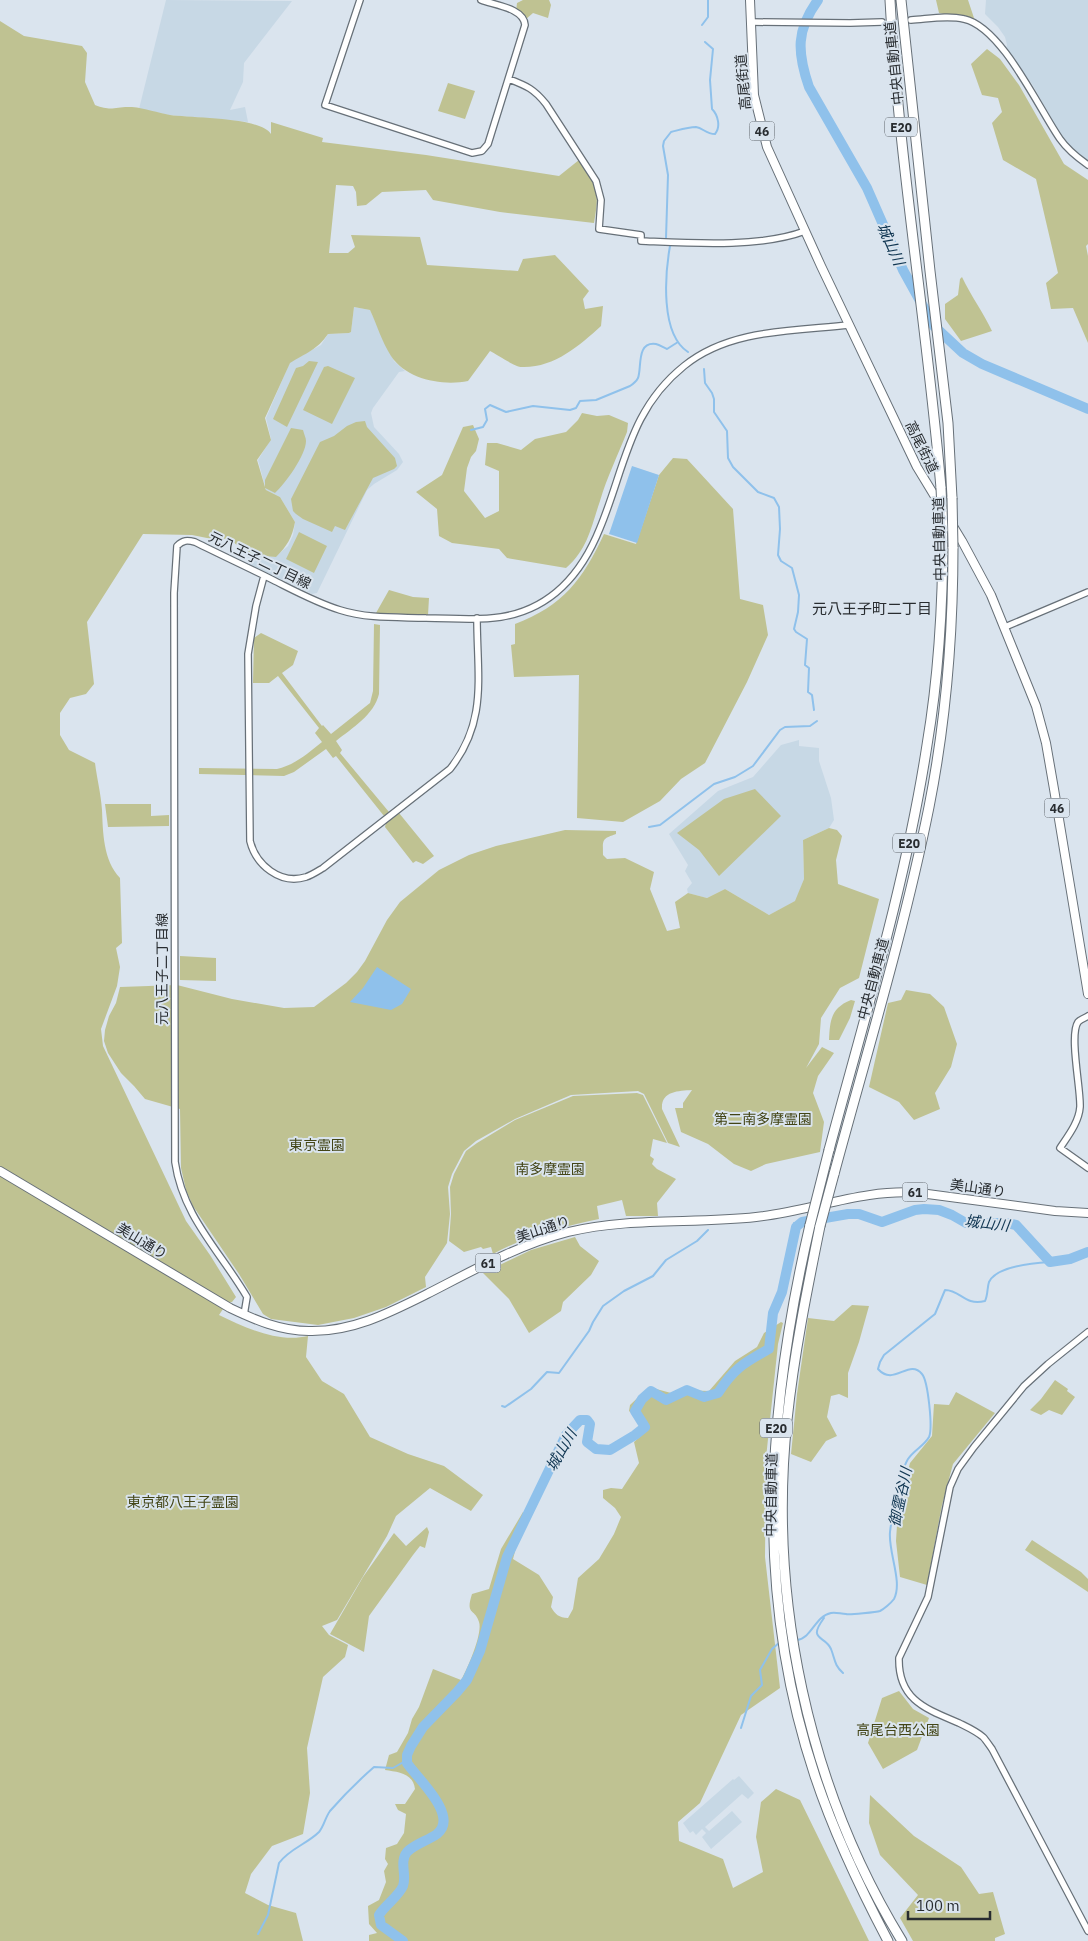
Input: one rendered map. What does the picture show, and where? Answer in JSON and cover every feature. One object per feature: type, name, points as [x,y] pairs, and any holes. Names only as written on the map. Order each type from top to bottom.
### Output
[{"type":"highway","name":"中央自動車道","points":[[888,1941],[845,1854],[815,1776],[798,1713],[781,1633],[772,1504],[778,1407],[786,1346],[810,1225],[891,916],[917,805],[928,744],[937,673],[942,595],[942,488],[898,102],[890,0]]},
{"type":"highway","name":"中央自動車道","points":[[901,0],[948,424],[953,548],[951,634],[947,689],[929,808],[889,972],[820,1226],[802,1314],[787,1421],[783,1502],[784,1543],[794,1648],[815,1741],[831,1790],[865,1871],[902,1941]]},
{"type":"main road","name":"高尾街道","points":[[750,0],[754,95],[767,147],[917,467],[978,569],[1005,627],[1036,706],[1046,743],[1088,994]]},
{"type":"main road","name":"美山通り","points":[[0,1171],[244,1314],[274,1326],[308,1331],[334,1330],[363,1324],[386,1315],[523,1248],[568,1232],[611,1224],[756,1217],[853,1198],[900,1192],[920,1192],[1055,1211],[1088,1213]]},
{"type":"street","points":[[360,0],[325,105],[472,153],[482,151],[488,144],[525,25],[525,20],[516,12],[481,0]]},
{"type":"street","points":[[911,20],[966,19],[983,29],[1002,49],[1019,72],[1061,141],[1088,165]]},
{"type":"street","points":[[751,22],[882,22]]},
{"type":"street","points":[[509,80],[529,86],[538,94],[596,181],[602,200],[599,229],[641,235],[641,241],[686,243],[752,242],[793,236],[805,231]]},
{"type":"street","name":"元八王子二丁目線","points":[[244,1314],[246,1297],[191,1214],[180,1188],[175,1162],[174,593],[177,546],[187,540],[195,542],[316,601],[361,615],[396,618],[477,618],[501,617],[524,611],[543,602],[569,582],[588,555],[601,528],[629,442],[639,420],[663,384],[684,366],[719,345],[755,335],[849,325]]},
{"type":"street","points":[[264,576],[256,606],[248,654],[250,841],[252,849],[263,866],[271,872],[286,878],[305,877],[323,868],[450,769],[459,757],[468,741],[477,712],[477,618]]},
{"type":"street","points":[[1005,627],[1088,592]]},
{"type":"street","points":[[1088,1016],[1080,1021],[1076,1029],[1076,1074],[1080,1108],[1076,1121],[1060,1148],[1088,1168]]},
{"type":"street","points":[[1088,1332],[1043,1368],[1024,1386],[958,1469],[950,1487],[928,1596],[899,1658],[901,1680],[918,1704],[974,1731],[983,1737],[992,1749],[1088,1931]]},
{"type":"shaded area","points":[[166,0],[292,1],[244,63],[243,82],[230,110],[245,107],[248,122],[169,115],[139,109]]},
{"type":"shaded area","points":[[986,0],[1088,0],[1088,168],[1074,158],[1032,84],[1006,49],[1005,37],[985,14]]},
{"type":"shaded area","points":[[354,307],[370,310],[394,361],[405,371],[399,372],[371,413],[374,427],[399,454],[403,462],[397,470],[367,490],[317,593],[312,594],[247,563],[248,554],[275,557],[288,546],[293,535],[295,522],[280,497],[266,490],[258,460],[271,439],[266,418],[290,362],[321,345],[328,334],[351,332]]},
{"type":"shaded area","points":[[799,740],[799,746],[819,748],[819,761],[831,798],[834,820],[829,828],[803,840],[804,879],[796,901],[769,915],[725,889],[707,898],[688,893],[687,889],[692,883],[685,871],[688,865],[669,834],[718,791],[753,777],[781,745]]},
{"type":"shaded area","points":[[739,1776],[754,1793],[748,1799],[742,1794],[705,1827],[709,1831],[732,1811],[742,1822],[711,1849],[702,1837],[706,1833],[702,1829],[696,1835],[693,1831],[690,1833],[683,1823],[733,1779]]},
{"type":"green space","points":[[523,0],[549,0],[551,5],[548,18],[533,13],[525,20],[516,12],[517,3]]},
{"type":"green space","points":[[936,0],[968,0],[975,21],[939,13]]},
{"type":"green space","name":"東京都八王子霊園","points":[[0,21],[24,36],[82,46],[87,53],[85,82],[95,105],[101,107],[142,108],[170,115],[240,121],[265,128],[271,134],[271,122],[323,138],[322,142],[426,155],[559,176],[579,160],[596,189],[597,203],[594,223],[500,212],[433,200],[426,190],[382,192],[366,205],[357,206],[356,192],[353,186],[336,185],[329,253],[348,253],[355,247],[351,235],[420,237],[427,265],[518,271],[523,259],[555,255],[589,291],[583,299],[585,309],[603,306],[601,326],[575,348],[545,364],[522,367],[490,351],[468,381],[448,383],[426,379],[406,371],[391,356],[370,310],[354,307],[351,332],[328,334],[315,348],[290,363],[265,418],[271,440],[257,460],[265,487],[265,480],[291,428],[303,430],[306,440],[303,454],[284,483],[275,493],[265,488],[280,497],[295,522],[291,537],[286,545],[276,557],[262,556],[245,551],[230,538],[217,540],[192,535],[143,534],[87,622],[94,684],[86,694],[70,698],[60,713],[60,735],[69,750],[95,763],[105,846],[110,863],[120,878],[122,943],[116,948],[120,967],[117,986],[101,1029],[103,1046],[186,1221],[236,1297],[232,1302],[227,1303],[219,1315],[240,1325],[274,1336],[297,1338],[308,1336],[306,1357],[322,1381],[344,1394],[370,1437],[408,1454],[444,1466],[483,1495],[471,1511],[430,1488],[396,1516],[387,1536],[337,1620],[322,1626],[329,1635],[348,1645],[345,1657],[323,1677],[307,1748],[310,1793],[303,1834],[272,1846],[251,1874],[245,1893],[268,1905],[296,1913],[303,1941],[0,1941]]},
{"type":"green space","points":[[987,49],[1000,59],[1019,85],[1064,164],[1088,180],[1088,244],[1086,246],[1088,256],[1088,343],[1073,308],[1051,309],[1046,283],[1058,273],[1036,179],[1003,160],[992,123],[1002,112],[998,98],[982,95],[971,64]]},
{"type":"green space","points":[[448,83],[475,91],[465,119],[438,111]]},
{"type":"green space","points":[[962,277],[992,331],[961,341],[945,319],[945,304],[958,295],[960,279]]},
{"type":"green space","points":[[309,361],[318,362],[287,427],[273,419],[296,368],[303,366]]},
{"type":"green space","points":[[328,366],[355,378],[332,424],[303,410],[324,367]]},
{"type":"green space","points":[[582,413],[597,416],[609,415],[628,423],[627,432],[606,483],[588,537],[579,553],[566,568],[507,558],[499,549],[452,543],[439,536],[437,509],[416,492],[442,475],[463,427],[473,425],[479,439],[476,451],[471,457],[467,468],[464,491],[485,518],[499,511],[499,471],[485,465],[487,443],[497,443],[521,450],[535,439],[566,432]]},
{"type":"green space","points":[[365,421],[367,427],[395,458],[397,466],[373,478],[345,530],[335,526],[332,532],[303,519],[293,511],[291,499],[320,442],[334,436],[347,426]]},
{"type":"green space","points":[[673,458],[687,459],[733,509],[740,599],[763,605],[768,635],[747,682],[705,763],[681,779],[660,801],[623,822],[577,818],[579,675],[514,677],[511,645],[515,644],[515,624],[546,609],[570,589],[588,565],[604,534],[636,544],[659,475]]},
{"type":"green space","points":[[299,532],[327,546],[314,573],[286,559]]},
{"type":"green space","points":[[389,590],[413,597],[429,598],[428,615],[376,613]]},
{"type":"green space","points":[[374,624],[380,625],[379,694],[367,715],[336,741],[342,750],[340,753],[389,812],[384,816],[336,756],[333,758],[326,749],[294,772],[284,776],[199,774],[199,768],[277,769],[295,762],[322,742],[315,733],[319,728],[278,676],[269,683],[253,683],[254,638],[261,633],[298,651],[293,665],[282,673],[322,726],[331,734],[370,703],[373,691]]},
{"type":"green space","points":[[755,789],[781,816],[719,876],[699,850],[677,833],[724,799]]},
{"type":"green space","points":[[105,804],[151,804],[151,816],[169,815],[169,826],[108,827]]},
{"type":"green space","points":[[399,813],[434,856],[423,864],[416,861],[413,863],[385,827],[386,823]]},
{"type":"green space","name":"東京霊園","points":[[829,828],[837,830],[842,836],[836,860],[838,884],[879,899],[859,978],[840,988],[821,1018],[819,1044],[806,1068],[822,1047],[834,1053],[818,1076],[813,1093],[824,1122],[820,1152],[766,1164],[751,1171],[734,1164],[708,1144],[681,1132],[675,1108],[683,1108],[683,1103],[692,1090],[671,1093],[667,1095],[662,1103],[662,1109],[680,1147],[668,1143],[644,1094],[638,1091],[571,1095],[515,1119],[476,1141],[464,1151],[452,1174],[448,1187],[450,1214],[447,1243],[425,1277],[426,1287],[386,1307],[354,1318],[318,1325],[271,1319],[263,1314],[239,1274],[193,1206],[186,1190],[181,1168],[180,1109],[145,1099],[121,1073],[108,1053],[104,1041],[109,1016],[116,1003],[120,987],[177,985],[232,999],[284,1008],[314,1007],[346,983],[357,972],[387,920],[400,902],[439,870],[469,855],[496,846],[565,830],[616,831],[616,834],[605,839],[603,855],[607,859],[625,858],[654,872],[650,889],[667,931],[680,928],[675,902],[688,893],[707,898],[725,889],[769,915],[795,901],[804,879],[803,840]]},
{"type":"green space","points":[[180,956],[216,958],[216,981],[180,980]]},
{"type":"green space","points":[[906,990],[930,994],[944,1007],[957,1044],[951,1067],[935,1093],[940,1109],[914,1120],[899,1102],[869,1087],[888,1003],[901,1000]]},
{"type":"green space","points":[[851,1000],[855,1001],[850,1018],[839,1040],[829,1040],[833,1016],[839,1007]]},
{"type":"green space","name":"南多摩霊園","points":[[637,1093],[643,1095],[667,1143],[653,1139],[650,1156],[654,1159],[652,1164],[657,1169],[676,1179],[657,1203],[658,1216],[626,1216],[622,1200],[597,1206],[599,1219],[545,1233],[518,1242],[493,1254],[491,1247],[483,1249],[481,1247],[464,1252],[449,1241],[450,1187],[454,1174],[466,1151],[515,1120],[573,1096]]},
{"type":"green space","points":[[575,1237],[580,1246],[599,1261],[591,1275],[563,1302],[561,1311],[529,1333],[509,1299],[483,1273],[531,1250]]},
{"type":"green space","points":[[852,1305],[869,1306],[848,1373],[848,1398],[839,1394],[831,1396],[827,1417],[837,1436],[826,1441],[811,1462],[791,1454],[808,1318],[834,1321]]},
{"type":"green space","points":[[781,1322],[783,1323],[778,1344],[766,1458],[765,1557],[780,1688],[741,1715],[700,1803],[678,1822],[679,1841],[723,1859],[733,1888],[763,1872],[756,1837],[761,1802],[776,1789],[800,1800],[869,1941],[369,1941],[369,1935],[377,1933],[369,1924],[368,1906],[379,1900],[386,1882],[384,1871],[388,1864],[385,1859],[386,1848],[397,1844],[404,1833],[406,1814],[398,1810],[395,1804],[405,1804],[415,1789],[408,1776],[385,1770],[389,1755],[397,1752],[408,1733],[433,1669],[461,1680],[477,1643],[480,1627],[477,1618],[470,1609],[472,1594],[489,1589],[501,1549],[523,1512],[525,1514],[513,1559],[539,1575],[553,1597],[551,1607],[556,1614],[568,1618],[573,1609],[578,1578],[599,1559],[614,1534],[621,1517],[615,1508],[603,1498],[603,1490],[611,1488],[622,1489],[639,1463],[634,1442],[644,1433],[640,1421],[629,1411],[630,1405],[649,1387],[671,1393],[680,1390],[709,1391],[735,1361],[757,1347],[764,1333]]},
{"type":"green space","points":[[1055,1380],[1068,1389],[1067,1391],[1075,1397],[1062,1415],[1049,1410],[1041,1415],[1030,1410],[1041,1399]]},
{"type":"green space","points":[[956,1392],[995,1413],[953,1464],[942,1505],[927,1585],[900,1577],[896,1541],[898,1509],[910,1463],[932,1436],[934,1404],[949,1405]]},
{"type":"green space","points":[[427,1527],[429,1532],[425,1548],[420,1546],[369,1616],[364,1652],[330,1634],[363,1577],[394,1533],[406,1546]]},
{"type":"green space","points":[[1032,1540],[1081,1572],[1088,1579],[1088,1592],[1025,1550]]},
{"type":"green space","name":"高尾台西公園","points":[[899,1691],[913,1709],[929,1718],[917,1750],[883,1769],[868,1743],[882,1698]]},
{"type":"green space","points":[[870,1795],[914,1836],[961,1867],[979,1894],[993,1892],[1005,1934],[995,1938],[995,1941],[913,1941],[900,1918],[918,1895],[880,1855],[869,1823]]},
{"type":"water","points":[[632,466],[659,475],[637,543],[609,534]]},
{"type":"water","points":[[377,967],[411,989],[402,1004],[391,1010],[350,1002],[363,988]]},
{"type":"waterway","points":[[702,25],[708,17],[708,0]]},
{"type":"waterway","name":"城山川","points":[[818,0],[802,31],[802,63],[809,87],[867,188],[903,270],[934,326],[963,353],[982,364],[1088,409]]},
{"type":"waterway","points":[[666,238],[668,175],[663,146],[664,141],[671,132],[696,127],[715,134],[718,128],[717,118],[712,109],[710,80],[713,49],[705,42]]},
{"type":"waterway","points":[[670,246],[666,287],[669,318],[679,343],[688,352]]},
{"type":"waterway","points":[[471,430],[483,427],[487,420],[485,409],[490,405],[506,412],[533,406],[570,410],[576,408],[580,401],[596,400],[630,386],[638,378],[641,356],[645,347],[650,344],[656,344],[667,349],[678,342]]},
{"type":"waterway","points":[[704,369],[705,383],[714,399],[714,412],[727,431],[728,458],[733,467],[758,492],[774,498],[779,507],[778,555],[781,561],[792,568],[799,595],[794,629],[807,639],[805,665],[809,668],[808,692],[812,695],[814,710]]},
{"type":"waterway","points":[[649,827],[660,825],[714,784],[735,777],[753,766],[780,730],[785,727],[810,726],[817,721]]},
{"type":"waterway","name":"城山川","points":[[403,1941],[381,1925],[379,1915],[403,1886],[403,1864],[407,1852],[437,1834],[443,1826],[440,1807],[427,1787],[407,1763],[407,1755],[423,1727],[467,1680],[480,1651],[507,1557],[566,1435],[580,1420],[587,1420],[590,1424],[587,1442],[596,1449],[610,1450],[645,1427],[635,1411],[642,1399],[651,1391],[666,1400],[687,1390],[704,1397],[718,1393],[740,1367],[769,1349],[773,1313],[782,1292],[796,1227],[802,1222],[848,1214],[859,1214],[882,1222],[915,1210],[939,1210],[966,1223],[1007,1223],[1016,1225],[1050,1262],[1070,1259],[1088,1252]]},
{"type":"waterway","name":"城山川","points":[[794,1223],[799,1225]]},
{"type":"waterway","points":[[502,1406],[505,1407],[531,1389],[547,1372],[559,1373],[589,1331],[603,1306],[624,1291],[653,1276],[666,1260],[697,1241],[708,1230]]},
{"type":"waterway","name":"御霊谷川","points":[[797,1640],[806,1635],[826,1615],[880,1611],[894,1599],[897,1584],[890,1540],[894,1505],[899,1483],[908,1459],[929,1437],[930,1415],[928,1395],[922,1374],[912,1369],[896,1374],[884,1374],[878,1369],[884,1355],[935,1314],[945,1290],[955,1292],[967,1300],[985,1301],[989,1282],[999,1272],[1016,1266],[1050,1262]]},
{"type":"waterway","name":"御霊谷川","points":[[824,1618],[819,1625],[817,1634],[831,1649],[836,1665],[843,1673]]},
{"type":"waterway","name":"御霊谷川","points":[[741,1728],[751,1696],[762,1685],[760,1670],[772,1649],[780,1642]]},
{"type":"waterway","points":[[258,1934],[268,1915],[279,1863],[283,1858],[319,1832],[330,1811],[374,1767],[393,1768],[407,1760]]},
{"type":"district","name":"元八王子町二丁目","points":[[872,608]]},
{"type":"park label","name":"第二南多摩霊園","points":[[763,1119]]}]
